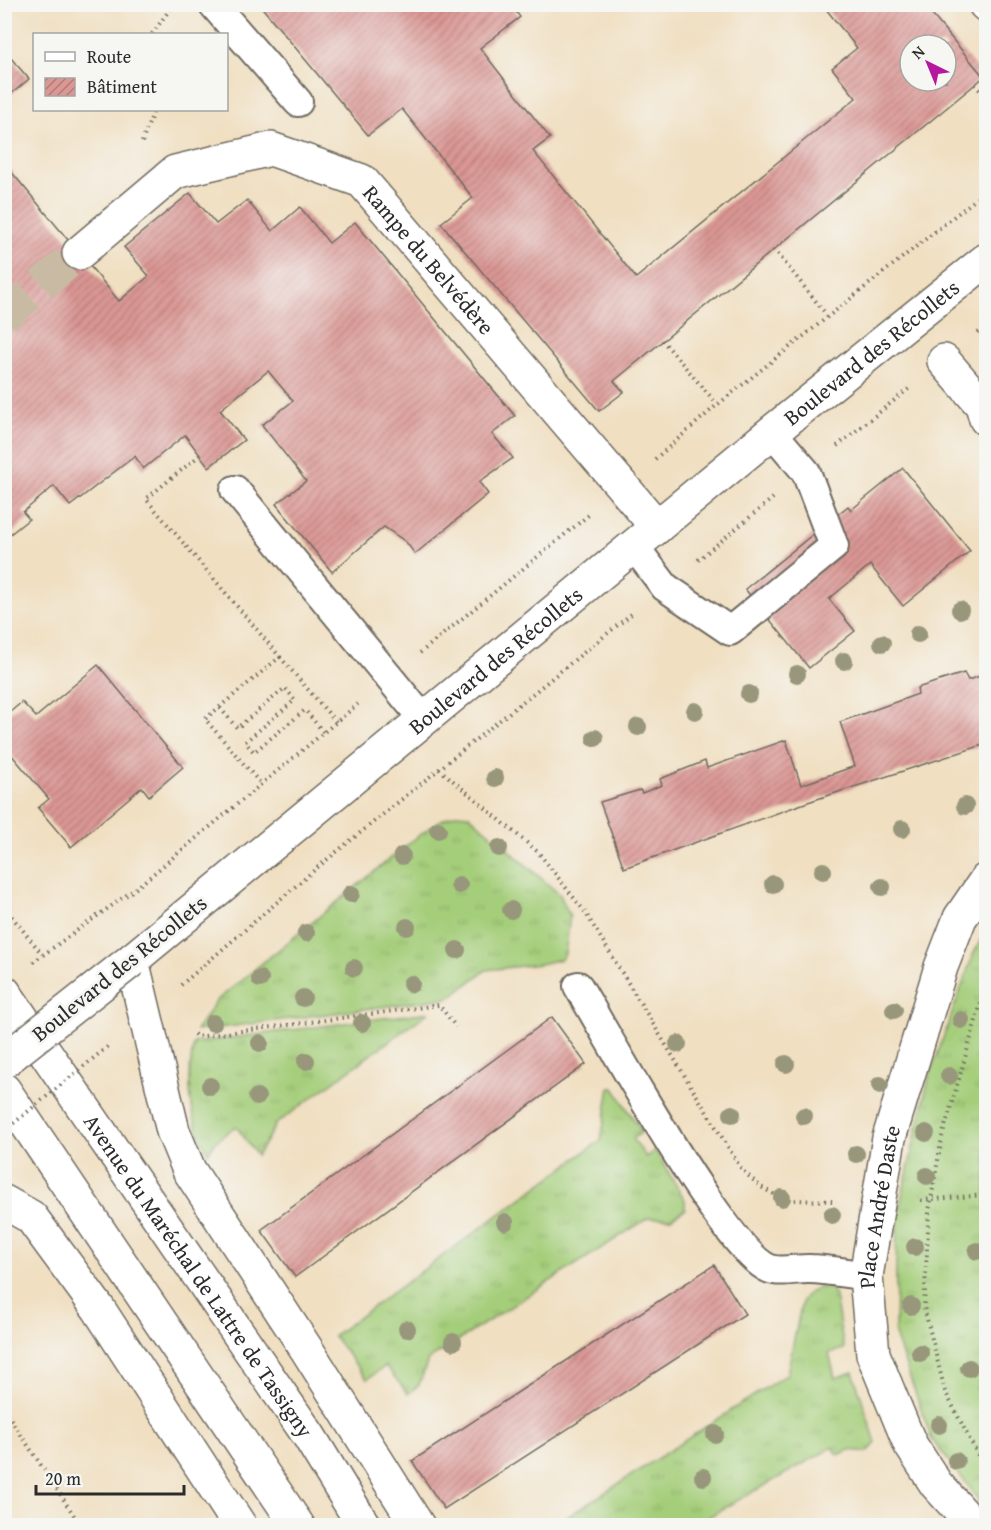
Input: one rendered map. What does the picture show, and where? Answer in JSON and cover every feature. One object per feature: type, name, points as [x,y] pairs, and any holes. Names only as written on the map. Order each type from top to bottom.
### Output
[{"type":"main road","name":"Rampe du Belvédère","points":[[79,253],[175,172],[271,148],[362,181],[622,487],[645,537]]},
{"type":"main road","name":"Boulevard des Récollets","points":[[4,1061],[132,960],[772,432],[987,260]]},
{"type":"main road","points":[[944,361],[982,405],[987,419]]},
{"type":"main road","name":"Place André Daste","points":[[974,1526],[936,1484],[910,1444],[873,1354],[866,1275],[889,1138],[941,967],[960,918],[987,880]]},
{"type":"main road","points":[[132,960],[173,1131],[189,1170],[308,1350],[418,1526]]},
{"type":"main road","name":"Avenue du Maréchal de Lattre de Tassigny","points":[[4,992],[30,1026],[309,1436],[364,1526]]},
{"type":"main road","points":[[4,1090],[298,1526]]},
{"type":"main road","points":[[4,1202],[31,1217],[98,1308],[240,1526]]},
{"type":"lane","points":[[213,4],[298,102]]},
{"type":"lane","points":[[645,537],[665,587],[730,631],[834,546],[806,471],[772,432]]},
{"type":"lane","points":[[235,490],[424,720]]},
{"type":"lane","points":[[578,986],[619,1058],[714,1210],[748,1252],[770,1269],[811,1269],[866,1275]]},
{"type":"path","points":[[153,33],[174,4]]},
{"type":"path","points":[[975,84],[987,98]]},
{"type":"path","points":[[27,966],[135,889],[622,487],[717,405],[987,191]]},
{"type":"path","points":[[774,249],[826,314]]},
{"type":"path","points":[[662,340],[716,403]]},
{"type":"path","points":[[200,455],[146,500],[336,722]]},
{"type":"path","points":[[261,784],[205,719],[280,657]]},
{"type":"path","points":[[220,708],[237,728],[285,688],[295,700],[245,742],[254,753],[305,710],[324,733]]},
{"type":"path","points":[[440,769],[538,852],[585,912],[741,1170],[761,1187],[784,1200],[877,1203],[987,1195]]},
{"type":"path","points":[[198,969],[318,866]]},
{"type":"path","points":[[4,907],[42,954]]},
{"type":"path","points":[[987,986],[942,1137],[931,1199],[924,1307],[945,1391],[987,1471]]},
{"type":"path","points":[[189,1029],[197,1037],[439,1005],[456,1027]]},
{"type":"path","points":[[4,1131],[111,1044]]},
{"type":"path","points":[[4,1409],[81,1526]]},
{"type":"green space","points":[[456,814],[469,815],[560,895],[570,916],[565,954],[561,959],[540,964],[486,970],[449,998],[196,1031],[216,1001],[413,840],[439,821]]},
{"type":"green space","points":[[986,930],[986,1508],[932,1440],[895,1335],[897,1218],[929,1077],[973,955]]},
{"type":"green space","points":[[429,1012],[276,1124],[257,1156],[236,1126],[216,1141],[208,1153],[197,1127],[191,1099],[190,1071],[194,1043]]},
{"type":"green space","points":[[610,1088],[614,1088],[642,1132],[633,1139],[646,1157],[655,1150],[685,1200],[685,1209],[671,1218],[648,1218],[428,1360],[419,1385],[408,1394],[386,1366],[367,1379],[333,1336],[601,1140]]},
{"type":"green space","points":[[818,1288],[830,1288],[835,1296],[844,1349],[829,1353],[835,1378],[853,1372],[876,1443],[868,1452],[849,1450],[838,1455],[833,1447],[694,1525],[555,1525],[787,1374],[802,1301],[807,1294]]},
{"type":"building","points":[[259,4],[510,4],[520,17],[480,48],[550,138],[533,151],[636,278],[856,98],[832,68],[857,48],[822,4],[923,4],[947,33],[898,33],[898,93],[958,93],[958,46],[984,77],[614,381],[624,392],[599,411],[441,223],[473,198],[402,109],[368,135]]},
{"type":"building","points":[[10,57],[29,79],[4,100],[4,62]]},
{"type":"building","points":[[4,163],[119,301],[149,276],[124,247],[190,193],[216,224],[247,200],[272,231],[300,207],[329,243],[355,222],[515,416],[492,434],[513,458],[479,482],[488,494],[415,554],[406,542],[384,527],[332,572],[276,504],[306,481],[262,425],[293,401],[268,371],[220,410],[244,440],[209,467],[185,435],[143,469],[135,456],[70,506],[54,486],[23,512],[29,519],[4,539]]},
{"type":"building","points":[[903,468],[970,551],[903,606],[870,565],[829,599],[855,631],[809,668],[745,589],[848,506],[851,510]]},
{"type":"building","points":[[98,665],[183,767],[149,796],[142,787],[71,847],[38,808],[49,799],[4,746],[4,717],[22,702],[36,717]]},
{"type":"building","points":[[964,673],[968,680],[986,674],[986,744],[808,802],[624,868],[600,802],[640,790],[642,793],[662,785],[660,779],[705,761],[707,768],[786,740],[801,785],[855,766],[840,722],[918,694],[917,688]]},
{"type":"building","points":[[552,1017],[586,1064],[295,1277],[261,1230]]},
{"type":"building","points":[[714,1265],[745,1314],[444,1509],[412,1461]]},
{"type":"tunnel","points":[[4,316],[79,253]]}]
